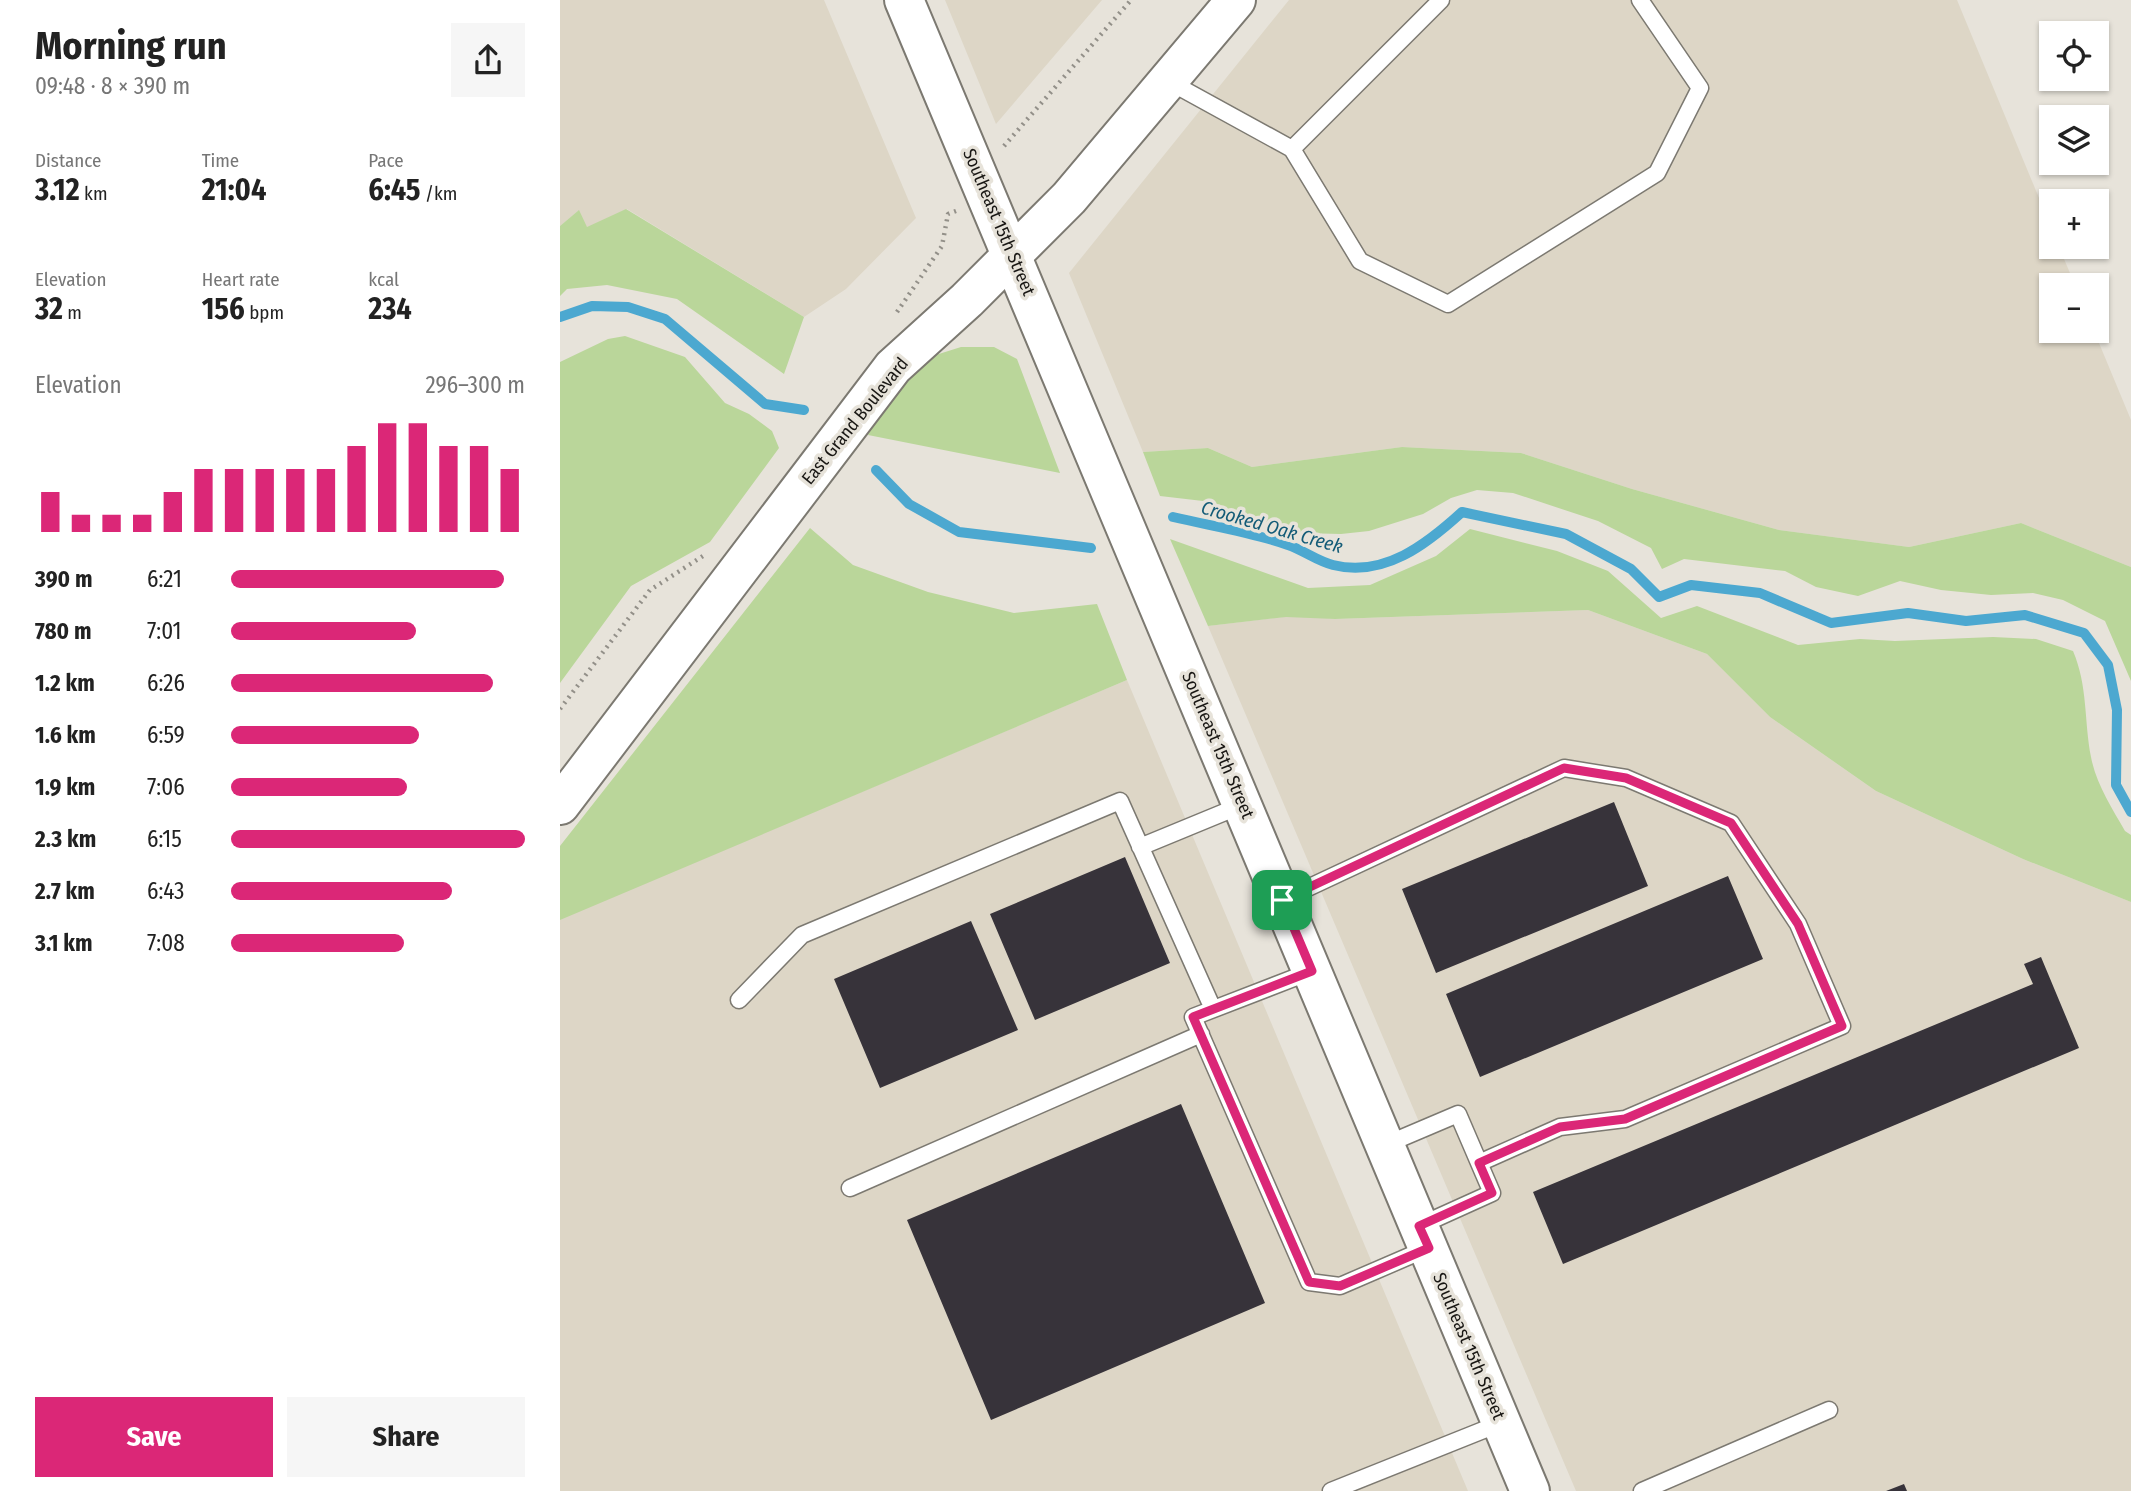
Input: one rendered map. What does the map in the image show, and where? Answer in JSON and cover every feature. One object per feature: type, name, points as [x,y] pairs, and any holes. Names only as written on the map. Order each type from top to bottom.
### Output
[{"type":"main road","name":"Southeast 15th Street","points":[[904,0],[1530,1491]]},
{"type":"main road","name":"East Grand Boulevard","points":[[560,805],[893,367],[1012,256],[1069,198],[1236,0]]},
{"type":"lane","points":[[1293,149],[1441,0]]},
{"type":"lane","points":[[1168,81],[1293,149],[1360,261],[1448,304],[1657,173],[1700,88],[1640,0]]},
{"type":"lane","points":[[1282,900],[1564,768],[1626,778],[1731,823],[1798,924],[1842,1026],[1625,1119],[1560,1127],[1479,1163]]},
{"type":"lane","points":[[739,1000],[802,935],[1119,801],[1213,1009]]},
{"type":"lane","points":[[1140,847],[1242,805]]},
{"type":"lane","points":[[1312,971],[1193,1017],[1309,1282],[1340,1286],[1492,1193],[1458,1114],[1385,1145]]},
{"type":"lane","points":[[850,1188],[1201,1034]]},
{"type":"lane","points":[[1642,1491],[1829,1410]]},
{"type":"lane","points":[[1331,1491],[1501,1423]]},
{"type":"path","points":[[560,709],[650,590],[709,553]]},
{"type":"shaded area","points":[[560,0],[824,0],[916,218],[846,289],[804,317],[627,209],[587,228],[578,211],[560,226]]},
{"type":"shaded area","points":[[945,0],[1102,0],[996,124]]},
{"type":"shaded area","points":[[1289,0],[1957,0],[2039,198],[2039,259],[2064,259],[2070,273],[2039,273],[2039,343],[2099,343],[2131,420],[2131,567],[2021,523],[1909,547],[1779,530],[1632,489],[1521,453],[1402,447],[1252,467],[1208,448],[1143,452],[1069,273]]},
{"type":"shaded area","points":[[1588,610],[1707,654],[1770,717],[1876,791],[2023,859],[2131,902],[2131,1491],[1576,1491],[1208,626],[1299,615],[1335,619]]},
{"type":"shaded area","points":[[1127,680],[1468,1491],[560,1491],[560,919]]},
{"type":"green space","points":[[626,209],[804,317],[784,374],[677,299],[607,285],[567,289],[560,296],[560,226],[579,210],[587,227]]},
{"type":"green space","points":[[625,336],[685,357],[725,403],[749,414],[772,431],[779,448],[710,542],[631,586],[560,683],[560,362],[608,339]]},
{"type":"green space","points":[[961,347],[994,347],[1017,359],[1060,473],[868,435],[882,409],[923,359]]},
{"type":"green space","points":[[1402,447],[1521,453],[1632,489],[1779,530],[1909,547],[2021,523],[2131,567],[2131,681],[2105,621],[2063,600],[2033,593],[1991,595],[1941,590],[1900,581],[1858,596],[1816,587],[1785,571],[1684,559],[1662,569],[1651,548],[1598,521],[1513,493],[1477,490],[1451,498],[1423,514],[1369,531],[1341,534],[1300,533],[1203,501],[1160,496],[1143,452],[1208,448],[1252,467]]},
{"type":"green space","points":[[810,528],[853,565],[928,592],[1014,613],[1097,604],[1127,680],[560,920],[560,846]]},
{"type":"green space","points":[[1470,529],[1557,551],[1608,571],[1661,618],[1697,606],[1798,645],[1860,639],[1895,641],[1993,637],[2036,639],[2073,651],[2081,677],[2093,767],[2110,805],[2125,831],[2131,835],[2131,902],[2023,859],[1876,791],[1770,717],[1707,654],[1588,610],[1335,619],[1286,617],[1208,626],[1170,539],[1308,588],[1370,585],[1436,556]]},
{"type":"building","points":[[1614,802],[1648,886],[1436,973],[1402,889]]},
{"type":"building","points":[[1125,857],[1170,963],[1035,1020],[990,914]]},
{"type":"building","points":[[1728,876],[1763,959],[1480,1077],[1446,994]]},
{"type":"building","points":[[971,921],[1018,1030],[880,1088],[834,979]]},
{"type":"building","points":[[2041,957],[2079,1048],[1563,1264],[1533,1192],[2033,984],[2024,964]]},
{"type":"building","points":[[1181,1104],[1265,1303],[991,1420],[907,1220]]},
{"type":"building","points":[[1904,1484],[1907,1491],[1886,1491]]},
{"type":"waterway","name":"Crooked Oak Creek","points":[[560,317],[592,306],[628,307],[665,319],[765,404],[804,410]]},
{"type":"waterway","name":"Crooked Oak Creek","points":[[876,470],[909,504],[959,532],[1091,548]]},
{"type":"waterway","name":"Crooked Oak Creek","points":[[1173,517],[1260,536],[1294,547],[1327,563],[1352,568],[1370,567],[1404,555],[1434,536],[1462,512],[1566,534],[1631,569],[1659,597],[1691,585],[1760,593],[1831,623],[1908,613],[1966,621],[2025,615],[2084,633],[2108,665],[2117,710],[2116,785],[2131,812]]},
{"type":"route","points":[[1564,768],[1626,778],[1731,823],[1798,924],[1842,1026],[1625,1119],[1560,1127],[1479,1163],[1492,1193],[1419,1226],[1429,1248],[1340,1286],[1309,1282],[1193,1017],[1312,971],[1282,900],[1564,768]]}]
